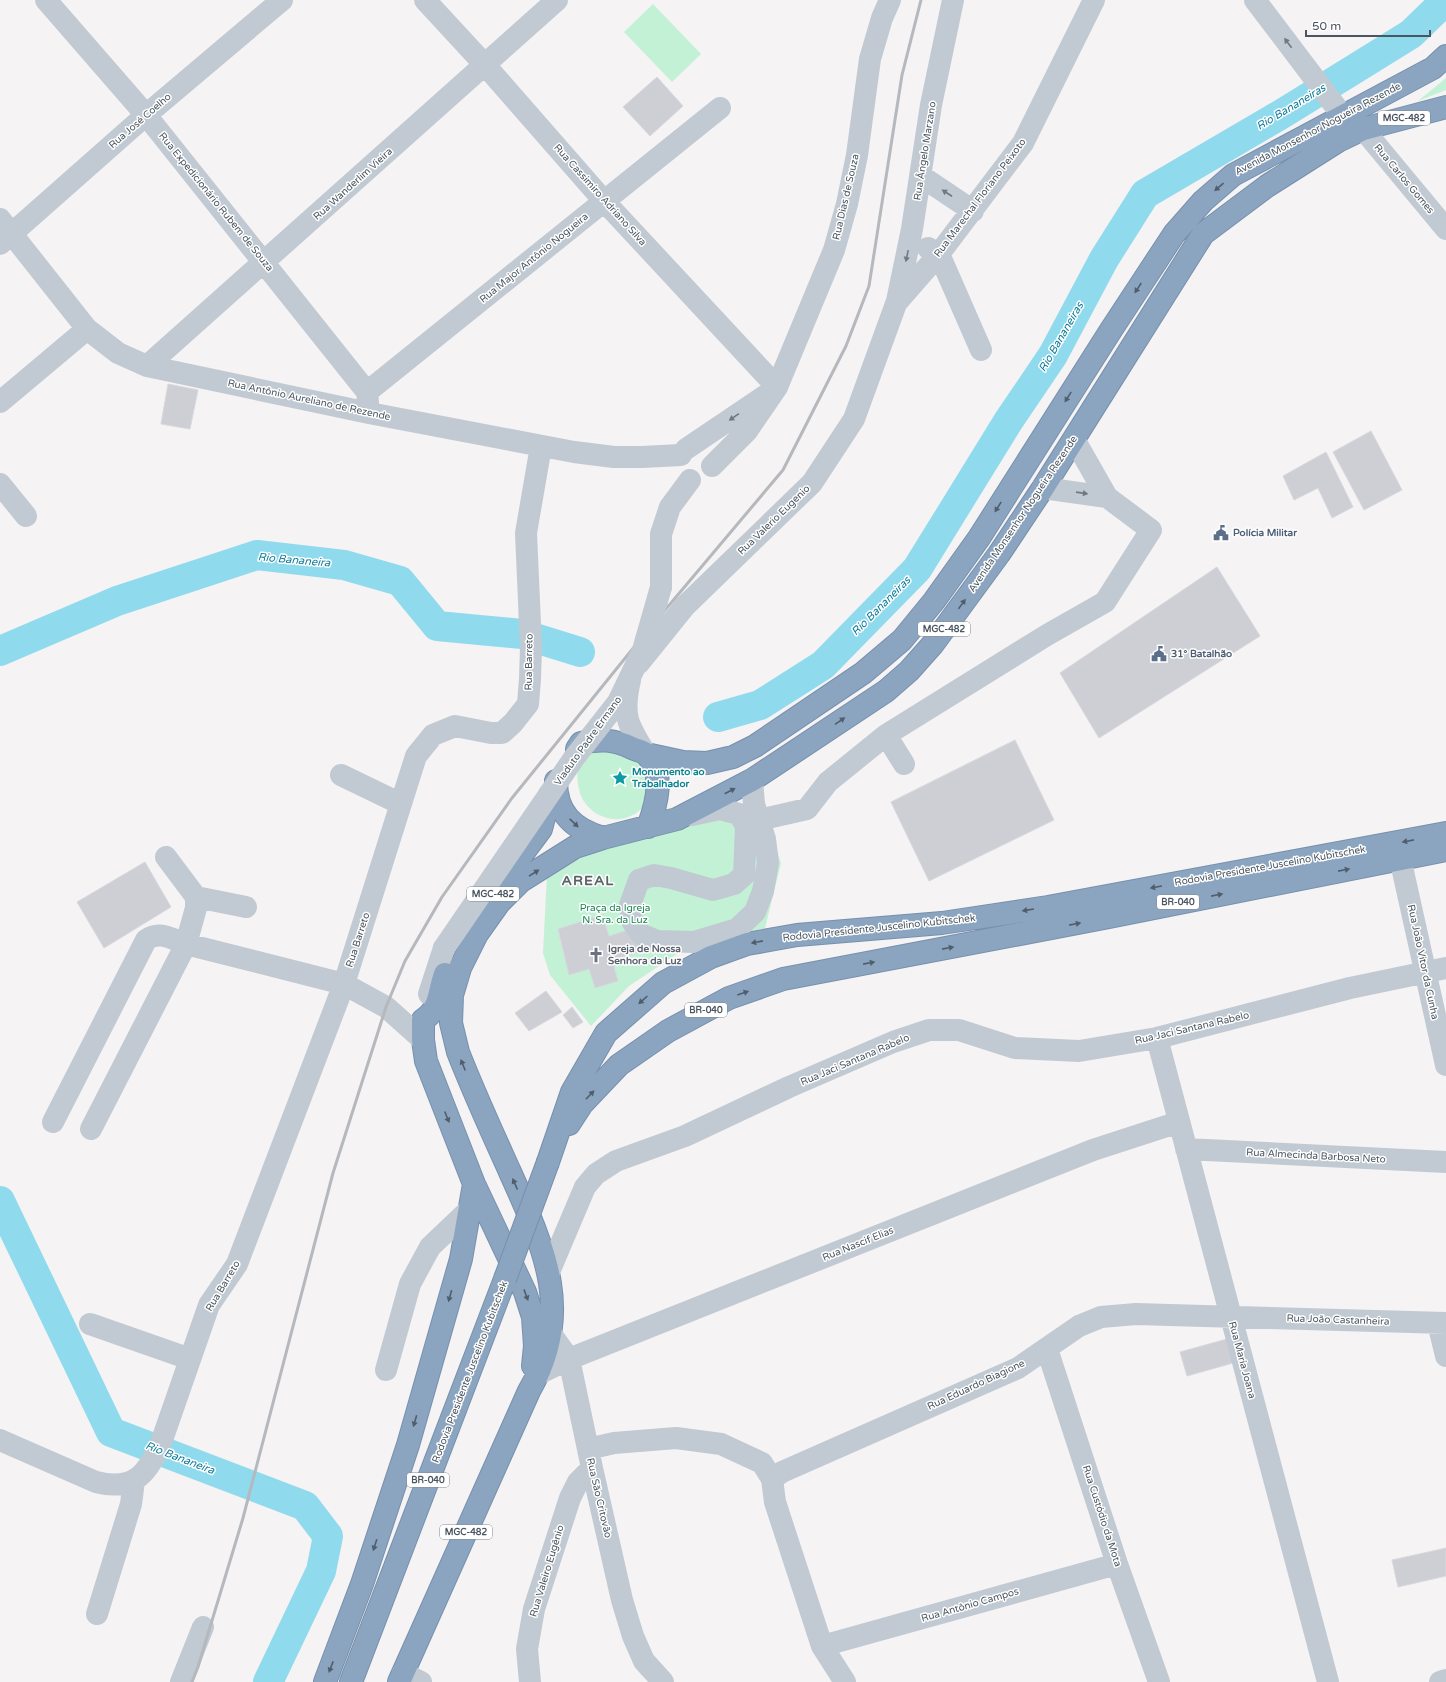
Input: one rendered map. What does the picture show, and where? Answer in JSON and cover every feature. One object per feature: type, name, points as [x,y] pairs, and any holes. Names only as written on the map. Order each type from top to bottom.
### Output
[{"type":"highway","name":"Avenida Monsenhor Nogueira Rezende","points":[[646,754],[684,762],[707,763],[733,757],[755,746],[863,673],[902,640],[934,601],[979,538],[1174,234],[1203,201],[1233,175],[1338,110],[1439,62]]},
{"type":"highway","points":[[1363,129],[1371,111],[1439,62]]},
{"type":"highway","name":"Avenida Monsenhor Nogueira Rezende","points":[[451,1023],[452,995],[460,968],[477,934],[498,903],[521,881],[575,847],[603,838],[678,819],[752,780],[886,691],[909,671],[933,644],[999,554],[1043,488],[1132,344],[1203,234],[1267,186],[1338,141],[1363,129],[1446,107]]},
{"type":"highway","points":[[1111,330],[1132,344]]},
{"type":"highway","points":[[979,538],[999,554]]},
{"type":"highway","name":"MGC-482","points":[[535,1382],[533,1316],[526,1292],[474,1184],[426,1061],[426,1025],[438,1001],[444,978],[459,941],[541,829],[556,775],[581,743],[598,740],[611,740],[646,754]]},
{"type":"highway","points":[[646,754],[655,768],[658,787],[656,805],[648,827]]},
{"type":"highway","points":[[556,775],[556,793],[562,809],[572,823],[586,833],[603,838]]},
{"type":"highway","name":"Rodovia Presidente Juscelino Kubitschek","points":[[351,1682],[505,1279],[572,1092],[606,1033],[663,983],[711,957],[740,947],[797,935],[942,923],[1048,907],[1446,833]]},
{"type":"highway","name":"Rodovia Presidente Juscelino Kubitschek","points":[[550,1156],[582,1104],[619,1065],[668,1031],[729,998],[756,988],[783,979],[1094,920],[1446,850]]},
{"type":"highway","name":"MGC-482","points":[[408,1679],[547,1353],[551,1334],[553,1304],[549,1272],[534,1226],[458,1052],[451,1023]]},
{"type":"highway","points":[[325,1682],[362,1584],[408,1445],[461,1259],[474,1184]]},
{"type":"highway","points":[[501,1242],[509,1245],[518,1245],[526,1241],[534,1226]]},
{"type":"street","name":"Rua Expedicionário Rubem de Souza","points":[[46,0],[146,115],[265,262],[368,402]]},
{"type":"street","name":"Rua José Coelho","points":[[4,232],[282,0]]},
{"type":"street","name":"Rua Cassimiro Adriano Silva","points":[[425,0],[485,65],[604,201],[777,387]]},
{"type":"street","name":"Rua Wanderlim Vieira","points":[[147,366],[557,0]]},
{"type":"street","name":"Rua Dias de Souza","points":[[712,466],[747,431],[777,387],[834,250],[847,204],[856,155],[870,59],[882,18],[890,0]]},
{"type":"street","name":"Rua Ângelo Marzano","points":[[897,301],[912,229],[931,105],[953,0]]},
{"type":"street","name":"Rua Marechal Floriano Peixoto","points":[[897,301],[939,254],[1023,143],[1094,0]]},
{"type":"street","points":[[1255,0],[1338,110]]},
{"type":"street","name":"Rua Major Antônio Nogueira","points":[[368,402],[604,201],[720,108]]},
{"type":"street","name":"Rua Carlos Gomes","points":[[1363,129],[1446,229]]},
{"type":"street","points":[[921,176],[973,211]]},
{"type":"street","points":[[912,229],[923,244],[939,254],[981,350]]},
{"type":"street","name":"Rua Antônio Aureliano de Rezende","points":[[4,232],[87,329],[118,354],[147,366],[368,402],[541,446],[574,452],[614,457],[642,457],[683,452]]},
{"type":"street","name":"Rua Valerio Eugenio","points":[[581,743],[632,671],[685,606],[812,483],[854,419],[897,301]]},
{"type":"street","points":[[0,402],[87,329]]},
{"type":"street","points":[[683,452],[693,447],[700,448],[707,452],[711,458],[712,466],[710,473],[704,478],[697,481],[690,480],[683,476],[679,470],[678,462],[683,452],[777,387]]},
{"type":"street","points":[[752,823],[807,809],[828,782],[886,735],[1047,635],[1105,602],[1151,530],[1107,497],[1074,438]]},
{"type":"street","name":"Rua Barreto","points":[[134,1481],[146,1470],[158,1449],[209,1305],[237,1264],[344,984],[416,756],[433,735],[455,726],[491,733],[502,733],[513,723],[528,704],[530,679],[530,637],[526,533],[541,446]]},
{"type":"street","name":"Viaduto Padre Ermano","points":[[426,1025],[433,981],[444,948],[574,758],[618,702],[643,650],[661,587],[661,534],[670,507],[690,480]]},
{"type":"street","points":[[0,484],[26,516]]},
{"type":"street","points":[[1043,488],[1107,497]]},
{"type":"street","name":"Rua Valerio Eugenio","points":[[632,671],[627,694],[626,713],[630,728],[646,754]]},
{"type":"street","points":[[886,735],[904,764]]},
{"type":"street","points":[[341,775],[401,804]]},
{"type":"street","points":[[678,819],[720,809],[739,814],[752,823],[765,839],[768,863],[762,891],[755,912],[737,929],[694,942],[657,942],[641,934],[632,921],[630,905],[640,880],[654,875],[671,878],[713,890],[734,884],[744,875],[752,823],[754,804],[752,780]]},
{"type":"street","points":[[91,1129],[186,944],[196,908],[196,897],[166,857]]},
{"type":"street","name":"Rua João Vitor da Cunha","points":[[1400,858],[1446,1065]]},
{"type":"street","points":[[196,897],[246,907]]},
{"type":"street","points":[[53,1122],[146,940],[152,935],[162,935],[186,944],[344,984],[386,1007],[426,1025],[451,1023]]},
{"type":"street","name":"Rua Jaci Santana Rabelo","points":[[549,1272],[585,1187],[596,1174],[616,1161],[685,1136],[789,1087],[893,1042],[930,1030],[959,1030],[1015,1048],[1079,1051],[1156,1038],[1350,988],[1446,968]]},
{"type":"street","name":"Rua Maria Joana","points":[[1156,1038],[1328,1682]]},
{"type":"street","name":"Rua Nascif Elias","points":[[535,1382],[569,1359],[1093,1150],[1179,1122]]},
{"type":"street","name":"Rua Almecinda Barbosa Neto","points":[[1186,1149],[1446,1162]]},
{"type":"street","points":[[386,1370],[410,1284],[430,1247],[470,1209]]},
{"type":"street","name":"Rua Eduardo Biagione","points":[[772,1479],[782,1472],[1018,1368],[1079,1326],[1101,1317],[1136,1314],[1231,1316]]},
{"type":"street","name":"Rua São Critovão","points":[[533,1316],[551,1334],[569,1359],[622,1600],[633,1636],[644,1661],[663,1682]]},
{"type":"street","name":"Rua João Castanheira","points":[[1231,1316],[1442,1323]]},
{"type":"street","points":[[1442,1323],[1446,1356]]},
{"type":"street","points":[[90,1324],[190,1359]]},
{"type":"street","name":"Rua Custódio da Mota","points":[[1047,1349],[1117,1564],[1159,1682]]},
{"type":"street","points":[[590,1459],[614,1443],[676,1438],[722,1444],[762,1463],[772,1479],[775,1502],[822,1646],[845,1682]]},
{"type":"street","points":[[0,1440],[96,1482],[110,1486],[134,1481],[131,1504],[97,1614]]},
{"type":"street","name":"Rua Valeiro Eugênio","points":[[530,1682],[527,1649],[534,1609],[570,1498],[590,1459]]},
{"type":"street","name":"Rua Antônio Campos","points":[[822,1646],[1117,1564]]},
{"type":"street","points":[[181,1682],[203,1627]]},
{"type":"street","points":[[1440,1682],[1446,1680]]},
{"type":"green space","points":[[653,4],[701,54],[672,82],[624,32]]},
{"type":"green space","points":[[1446,78],[1446,90],[1418,101]]},
{"type":"green space","points":[[598,744],[648,756],[646,805],[631,816],[620,819],[604,817],[591,809],[581,797],[577,773],[581,761]]},
{"type":"green space","name":"Praça da Igreja N. Sra. da Luz","points":[[762,806],[781,863],[765,928],[689,946],[629,986],[591,1026],[550,975],[543,953],[547,875],[570,860],[606,844]]},
{"type":"building","points":[[657,77],[683,106],[650,136],[623,107]]},
{"type":"building","points":[[168,384],[198,390],[190,429],[161,424]]},
{"type":"building","points":[[1371,431],[1402,490],[1364,510],[1333,452]]},
{"type":"building","points":[[1326,452],[1353,507],[1332,518],[1318,488],[1294,500],[1283,476]]},
{"type":"building","name":"31° Batalhão","points":[[1217,567],[1260,636],[1099,738],[1060,673]]},
{"type":"building","points":[[1015,740],[1054,820],[929,881],[891,802]]},
{"type":"building","points":[[145,862],[171,907],[104,948],[77,902]]},
{"type":"building","name":"Igreja de Nossa Senhora da Luz","points":[[602,915],[609,936],[634,928],[643,951],[612,960],[618,981],[595,988],[589,969],[569,975],[558,929]]},
{"type":"building","points":[[546,991],[562,1012],[529,1031],[515,1013]]},
{"type":"building","points":[[572,1007],[583,1022],[573,1028],[563,1015]]},
{"type":"building","points":[[1227,1339],[1233,1363],[1187,1376],[1180,1352]]},
{"type":"building","points":[[1446,1548],[1446,1576],[1398,1587],[1392,1560]]},
{"type":"waterway","name":"Rio Bananeiras","points":[[718,717],[760,705],[823,665],[917,569],[1009,420],[1053,355],[1104,259],[1145,194],[1285,112],[1411,34],[1446,0]]},
{"type":"waterway","name":"Rio Bananeira","points":[[0,651],[117,601],[257,555],[344,565],[400,581],[437,626],[522,634],[580,652]]},
{"type":"waterway","name":"Rio Bananeira","points":[[0,1201],[111,1432],[305,1506],[328,1536],[321,1571],[268,1682]]},
{"type":"railway","points":[[192,1682],[198,1667],[243,1518],[333,1173],[386,1007],[405,961],[442,897],[512,798],[639,641],[783,470],[846,346],[869,286],[902,75],[921,0]]},
{"type":"place","name":"Polícia Militar","points":[[1221,533]]},
{"type":"place","name":"31° Batalhão","points":[[1159,654]]},
{"type":"place","name":"Monumento ao Trabalhador","points":[[620,778]]},
{"type":"place","name":"Igreja de Nossa Senhora da Luz","points":[[596,955]]},
{"type":"district","name":"AREAL","points":[[588,880]]}]
